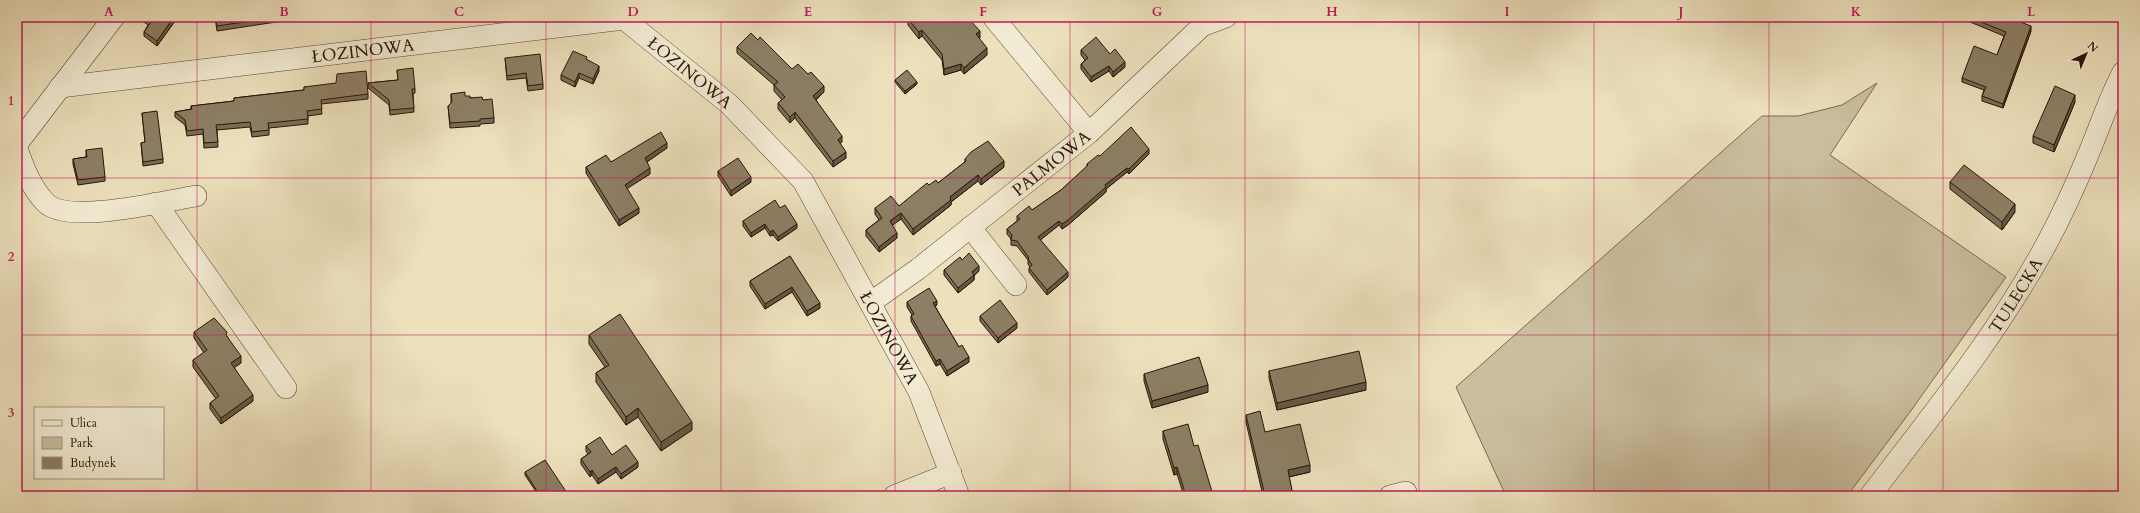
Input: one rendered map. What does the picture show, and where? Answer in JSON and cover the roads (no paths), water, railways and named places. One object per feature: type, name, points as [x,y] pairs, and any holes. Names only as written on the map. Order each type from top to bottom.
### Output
[{"type":"street","points":[[17,144],[114,17]]},
{"type":"street","name":"PALMOWA","points":[[870,303],[918,269],[1089,133],[993,17]]},
{"type":"street","points":[[1089,133],[1202,26],[1226,17]]},
{"type":"street","name":"ŁOZINOWA","points":[[60,87],[623,18],[729,104],[803,181],[919,392],[959,496]]},
{"type":"street","name":"TULECKA","points":[[1870,496],[1986,344],[2031,272],[2064,209],[2123,72]]},
{"type":"street","points":[[17,149],[29,180],[46,204],[70,213],[99,212],[196,196]]},
{"type":"street","points":[[156,203],[286,388]]},
{"type":"street","points":[[970,227],[1016,285]]},
{"type":"street","points":[[894,496],[951,473]]}]
